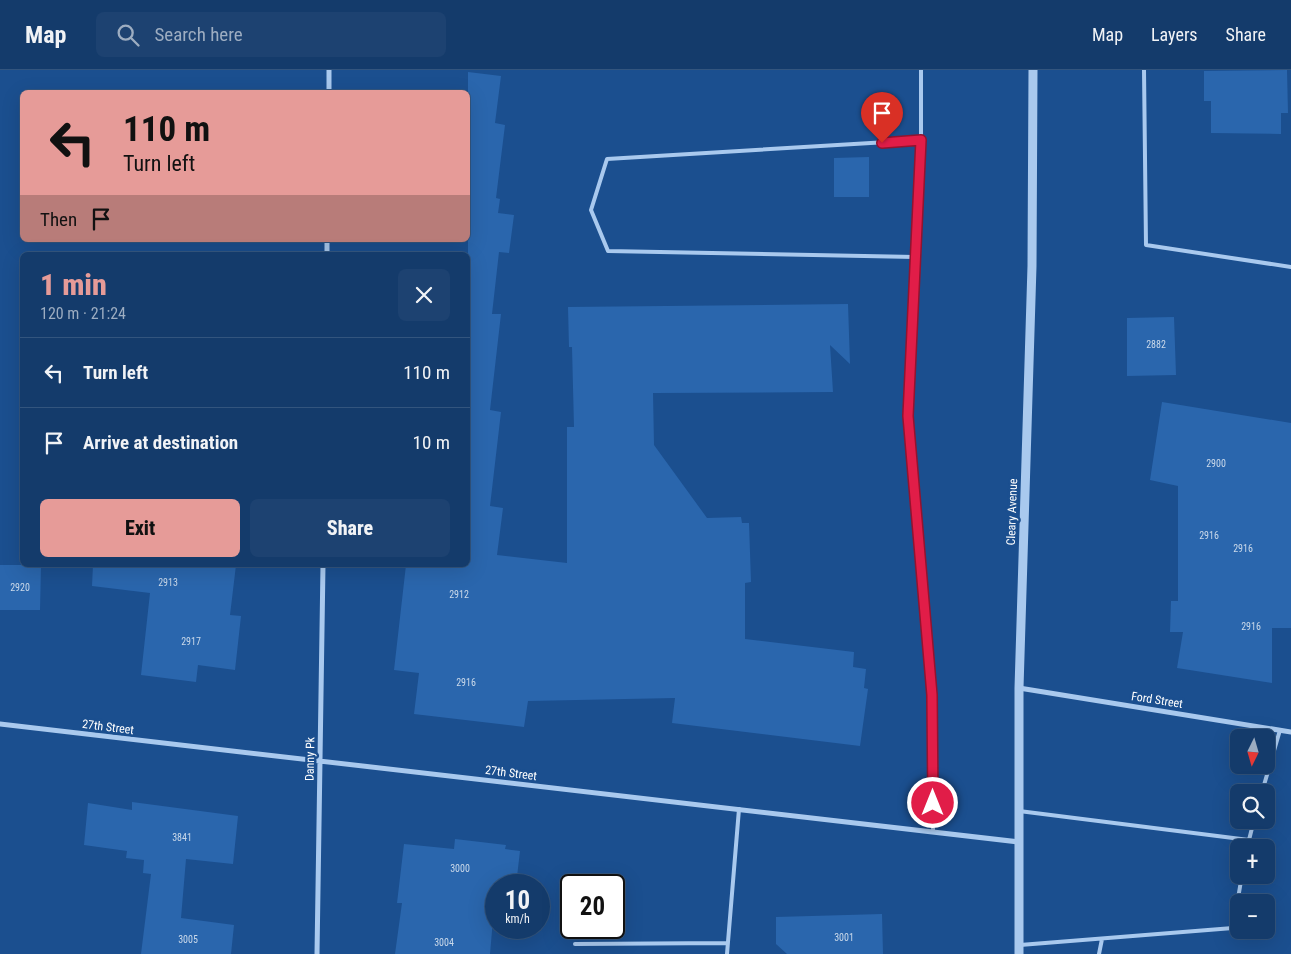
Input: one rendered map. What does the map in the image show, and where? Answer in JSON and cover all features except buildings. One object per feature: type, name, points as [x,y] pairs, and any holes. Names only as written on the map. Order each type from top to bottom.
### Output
[{"type":"street","points":[[329,70],[329,90]]},
{"type":"street","name":"Cleary Avenue","points":[[1019,950],[1019,688],[1032,266],[1033,70]]},
{"type":"street","name":"Danny Pk","points":[[317,954],[323,567]]},
{"type":"street","name":"Ford Street","points":[[1019,688],[1291,732]]},
{"type":"street","name":"27th Street","points":[[0,724],[1019,842]]},
{"type":"lane","points":[[921,70],[921,140],[908,416],[932,695],[933,832]]},
{"type":"lane","points":[[1144,70],[1146,245],[1291,267]]},
{"type":"lane","points":[[915,257],[608,251],[591,210],[607,159],[921,140]]},
{"type":"lane","points":[[1264,784],[1280,730]]},
{"type":"lane","points":[[727,954],[738,809]]},
{"type":"lane","points":[[1019,811],[1241,839]]},
{"type":"lane","points":[[1019,950],[1102,939],[1233,928],[1240,884]]},
{"type":"lane","points":[[1099,954],[1102,939]]},
{"type":"lane","points":[[575,944],[727,943]]},
{"type":"route","points":[[882,143],[921,140],[908,416],[932,695],[933,803]]}]
